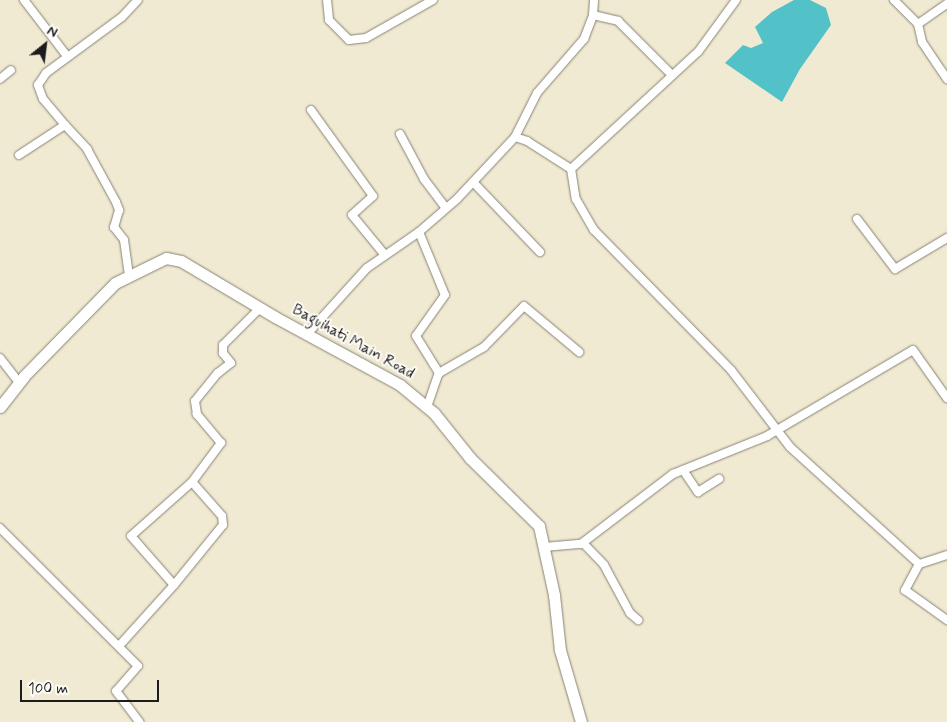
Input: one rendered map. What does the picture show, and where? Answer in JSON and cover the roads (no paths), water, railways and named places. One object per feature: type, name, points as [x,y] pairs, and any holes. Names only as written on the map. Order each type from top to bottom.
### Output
[{"type":"street","points":[[24,0],[67,56]]},
{"type":"street","points":[[129,277],[124,240],[114,227],[119,210],[116,202],[87,149],[43,99],[38,85],[46,73],[122,17],[138,0]]},
{"type":"street","points":[[327,0],[329,20],[349,40],[366,38],[433,0]]},
{"type":"street","points":[[308,333],[344,290],[384,254],[419,232],[446,208],[515,137],[537,93],[584,39],[593,15],[594,0]]},
{"type":"street","points":[[571,169],[698,52],[736,0]]},
{"type":"street","points":[[894,0],[918,24],[922,42],[947,78]]},
{"type":"street","points":[[918,24],[947,4]]},
{"type":"street","points":[[593,15],[618,21],[672,75]]},
{"type":"street","points":[[0,79],[11,70]]},
{"type":"street","points":[[311,110],[373,196],[352,215],[384,254]]},
{"type":"street","points":[[19,155],[65,125]]},
{"type":"street","points":[[400,134],[424,179],[446,208]]},
{"type":"street","points":[[515,137],[527,141],[571,169],[576,199],[594,230],[731,370],[776,431],[919,564]]},
{"type":"street","points":[[472,182],[540,252]]},
{"type":"street","points":[[857,220],[894,269],[901,268],[947,238]]},
{"type":"street","points":[[419,232],[445,295],[416,336],[439,373]]},
{"type":"street","name":"Baguihati Main Road","points":[[0,407],[19,382],[115,283],[166,258],[181,261],[260,308],[400,385],[427,407],[470,458],[539,526],[560,650],[581,722]]},
{"type":"street","points":[[427,407],[439,373],[484,347],[524,306],[579,352]]},
{"type":"street","points":[[174,585],[131,536],[192,482],[220,443],[197,414],[195,401],[218,373],[231,363],[223,353],[223,345],[260,308]]},
{"type":"street","points":[[544,547],[567,547],[583,543],[655,485],[683,470],[776,431],[914,350],[947,398]]},
{"type":"street","points":[[0,358],[19,382]]},
{"type":"street","points":[[683,470],[698,492],[719,479]]},
{"type":"street","points":[[119,646],[174,585],[223,525],[222,516],[192,482]]},
{"type":"street","points":[[0,528],[119,646],[138,669],[116,690],[116,694],[139,722]]},
{"type":"street","points":[[583,543],[604,565],[630,614],[638,620]]},
{"type":"street","points":[[947,555],[919,564],[905,590],[947,620]]},
{"type":"water","points":[[794,0],[810,0],[826,8],[831,25],[800,69],[782,102],[725,63],[743,45],[751,48],[763,43],[755,27],[772,12]]}]
